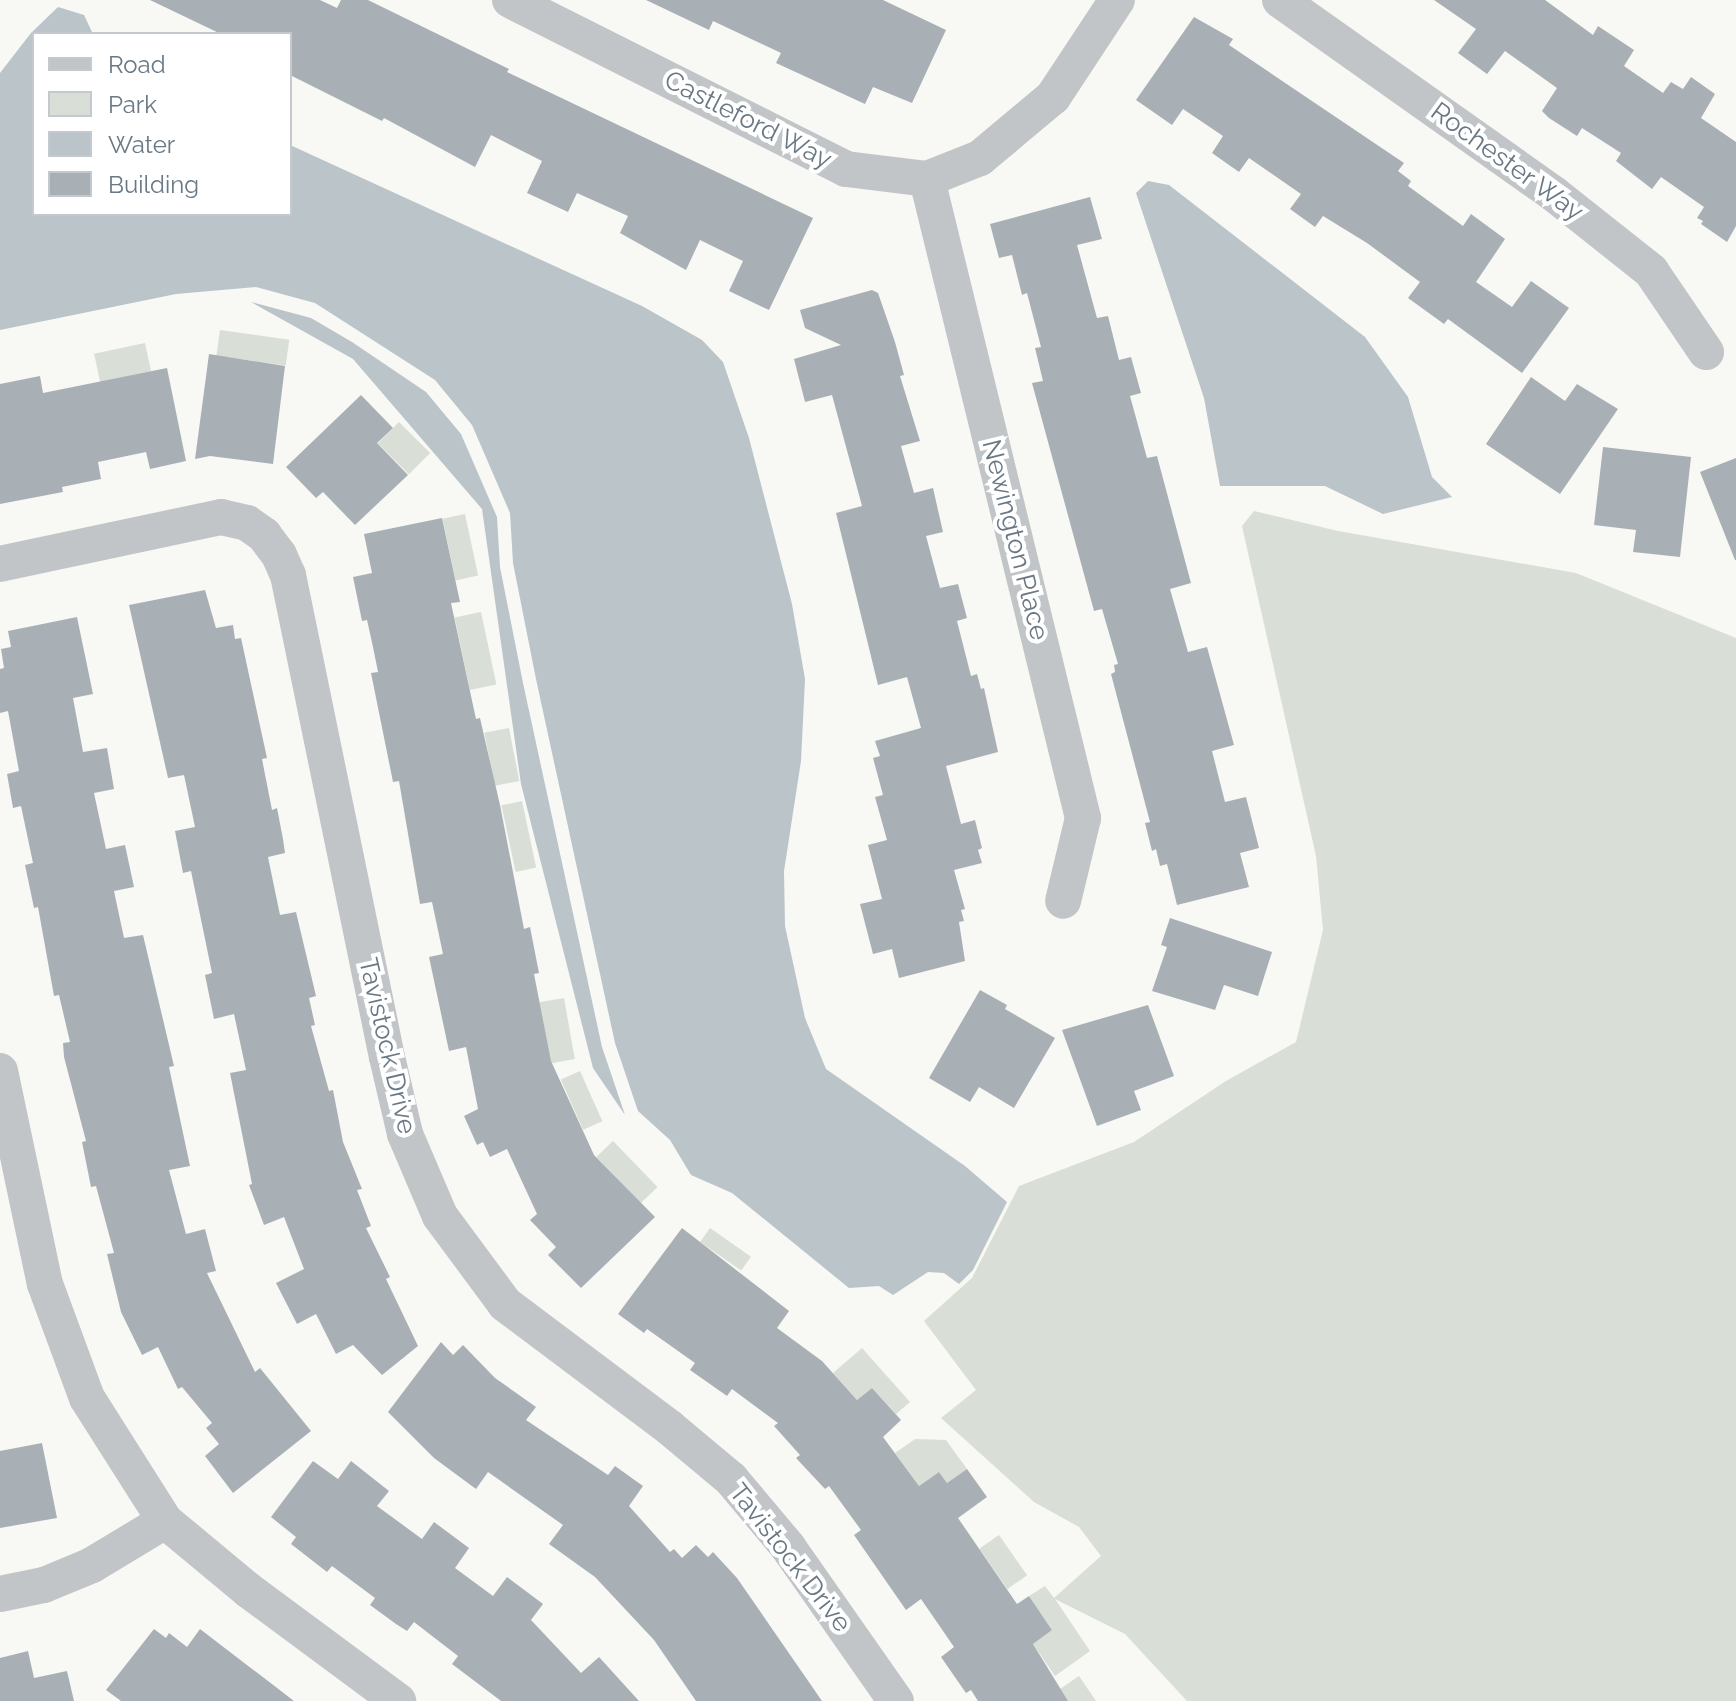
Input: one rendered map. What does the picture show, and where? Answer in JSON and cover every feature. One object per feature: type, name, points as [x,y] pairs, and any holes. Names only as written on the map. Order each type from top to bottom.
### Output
[{"type":"street","name":"Castleford Way","points":[[510,0],[846,169],[927,179],[980,158],[1053,97],[1117,0]]},
{"type":"street","name":"Rochester Way","points":[[1280,0],[1554,194],[1651,271],[1706,352]]},
{"type":"street","name":"Newington Place","points":[[927,179],[1083,818],[1063,901]]},
{"type":"street","name":"Tavistock Drive","points":[[0,564],[221,517],[247,523],[267,540],[288,575],[405,1134],[440,1216],[505,1304],[670,1428],[731,1479],[788,1547],[896,1701]]},
{"type":"street","points":[[0,1071],[45,1284],[87,1398],[165,1521],[248,1590],[398,1701]]},
{"type":"street","points":[[0,1594],[44,1585],[92,1565],[165,1521]]},
{"type":"green space","points":[[220,330],[289,340],[286,365],[216,356]]},
{"type":"green space","points":[[145,343],[151,371],[100,382],[94,354]]},
{"type":"green space","points":[[399,422],[430,453],[409,474],[378,443]]},
{"type":"green space","points":[[1254,511],[1338,531],[1576,573],[1736,638],[1736,1701],[1187,1701],[1125,1634],[1055,1599],[1090,1651],[1055,1676],[1033,1644],[1052,1630],[1029,1596],[1045,1586],[1054,1598],[1101,1556],[1079,1527],[1034,1502],[941,1418],[976,1390],[924,1321],[972,1278],[1019,1186],[1134,1142],[1226,1081],[1296,1042],[1323,930],[1316,856],[1242,526]]},
{"type":"green space","points":[[465,514],[478,576],[456,580],[443,519]]},
{"type":"green space","points":[[481,612],[496,684],[470,690],[455,618]]},
{"type":"green space","points":[[509,728],[519,781],[495,786],[484,733]]},
{"type":"green space","points":[[522,801],[536,868],[516,872],[501,805]]},
{"type":"green space","points":[[564,998],[575,1059],[550,1063],[539,1002]]},
{"type":"green space","points":[[580,1071],[602,1121],[583,1130],[561,1080]]},
{"type":"green space","points":[[613,1141],[657,1187],[641,1203],[596,1157]]},
{"type":"green space","points":[[710,1228],[751,1257],[741,1271],[700,1242]]},
{"type":"green space","points":[[862,1348],[910,1402],[896,1414],[872,1388],[857,1400],[833,1373]]},
{"type":"green space","points":[[915,1439],[946,1440],[967,1469],[947,1483],[939,1472],[919,1486],[895,1453]]},
{"type":"green space","points":[[999,1535],[1027,1575],[1007,1589],[979,1549]]},
{"type":"green space","points":[[1079,1676],[1096,1701],[1068,1701],[1060,1689]]},
{"type":"water","points":[[58,7],[84,15],[92,32],[32,32]]},
{"type":"water","points":[[31,33],[32,216],[292,216],[292,146],[642,306],[702,340],[723,362],[749,438],[792,604],[805,679],[801,761],[784,871],[785,926],[805,1018],[826,1069],[965,1166],[1007,1202],[973,1270],[959,1284],[944,1273],[928,1272],[893,1295],[879,1286],[849,1288],[732,1193],[691,1175],[670,1140],[638,1111],[615,1043],[536,679],[513,563],[510,513],[472,425],[435,380],[315,303],[256,287],[176,294],[0,330],[0,73]]},
{"type":"water","points":[[1148,181],[1169,185],[1365,337],[1408,397],[1432,477],[1452,497],[1383,514],[1325,486],[1220,486],[1204,398],[1136,193]]},
{"type":"water","points":[[251,302],[311,318],[352,342],[426,392],[461,434],[497,517],[500,567],[523,683],[602,1047],[625,1115],[593,1068],[521,784],[482,509],[353,359]]},
{"type":"building","points":[[150,0],[320,0],[337,8],[341,0],[368,0],[509,69],[507,72],[813,218],[769,310],[729,291],[743,261],[700,240],[686,270],[620,233],[628,216],[577,193],[568,212],[527,193],[542,161],[491,135],[475,167],[384,118],[382,121],[292,76],[292,32],[217,32]]},
{"type":"building","points":[[646,0],[883,0],[946,30],[912,103],[873,87],[865,104],[776,63],[781,53],[713,21],[709,30]]},
{"type":"building","points":[[1434,0],[1545,0],[1593,35],[1598,26],[1634,50],[1624,66],[1663,93],[1671,82],[1683,89],[1691,77],[1715,94],[1701,118],[1736,142],[1736,226],[1727,242],[1697,218],[1704,207],[1661,177],[1652,189],[1616,161],[1621,153],[1582,128],[1577,136],[1549,118],[1542,111],[1557,88],[1505,51],[1487,74],[1458,53],[1476,29]]},
{"type":"building","points":[[1194,17],[1233,39],[1229,45],[1404,163],[1398,171],[1411,181],[1408,186],[1463,226],[1471,214],[1505,239],[1476,282],[1512,307],[1531,281],[1569,308],[1522,373],[1448,319],[1444,324],[1408,298],[1420,282],[1367,243],[1323,216],[1315,227],[1290,209],[1301,194],[1249,158],[1239,172],[1212,153],[1223,136],[1183,109],[1172,125],[1136,100]]},
{"type":"building","points":[[1090,197],[1102,239],[1077,245],[1097,318],[1108,316],[1119,360],[1131,357],[1141,393],[1130,396],[1147,458],[1157,456],[1191,583],[1170,589],[1188,652],[1207,647],[1234,745],[1212,751],[1225,802],[1246,797],[1259,848],[1240,853],[1249,887],[1177,905],[1167,864],[1160,866],[1156,849],[1152,851],[1145,823],[1150,822],[1111,674],[1115,672],[1114,665],[1118,664],[1102,609],[1094,611],[1032,383],[1043,381],[1035,348],[1041,347],[1027,293],[1022,295],[1012,255],[999,258],[990,224]]},
{"type":"building","points":[[872,290],[878,293],[895,342],[904,375],[900,376],[920,441],[901,446],[914,493],[933,488],[943,532],[926,536],[940,588],[958,584],[967,618],[957,621],[971,676],[977,674],[981,689],[984,688],[998,752],[946,766],[961,824],[975,820],[982,848],[978,850],[982,863],[954,870],[965,909],[961,910],[964,921],[959,922],[965,961],[899,978],[892,949],[873,954],[860,904],[882,899],[868,845],[887,840],[875,797],[883,795],[873,758],[880,756],[875,741],[921,728],[907,677],[878,685],[836,513],[862,506],[832,395],[805,402],[794,359],[841,345],[805,328],[800,310]]},
{"type":"building","points":[[209,354],[285,366],[273,464],[210,456],[195,459]]},
{"type":"building","points":[[167,368],[186,461],[150,469],[146,452],[98,462],[101,479],[62,487],[63,492],[0,504],[0,384],[40,376],[43,393]]},
{"type":"building","points":[[1531,377],[1565,401],[1577,384],[1618,409],[1560,494],[1486,444]]},
{"type":"building","points":[[361,395],[393,428],[377,443],[408,475],[355,525],[323,492],[316,498],[286,467]]},
{"type":"building","points":[[1603,447],[1691,457],[1680,557],[1633,552],[1636,530],[1594,525]]},
{"type":"building","points":[[1736,458],[1736,560],[1735,560],[1700,472]]},
{"type":"building","points":[[442,518],[460,602],[451,603],[476,719],[480,718],[500,805],[524,929],[530,927],[539,973],[534,974],[551,1061],[594,1155],[655,1217],[581,1288],[548,1255],[556,1247],[530,1220],[537,1214],[507,1149],[490,1157],[483,1142],[477,1145],[464,1116],[478,1109],[466,1047],[449,1051],[429,957],[443,954],[432,902],[420,904],[399,781],[393,782],[371,673],[378,672],[373,647],[367,620],[362,621],[353,577],[372,573],[364,534]]},
{"type":"building","points":[[205,590],[216,628],[233,625],[235,639],[241,638],[267,758],[262,759],[272,810],[277,808],[285,853],[268,857],[280,915],[296,912],[316,996],[309,998],[315,1025],[311,1026],[329,1091],[333,1090],[343,1142],[362,1189],[357,1190],[371,1226],[366,1228],[418,1346],[382,1375],[353,1345],[336,1354],[316,1314],[297,1324],[276,1283],[304,1269],[284,1217],[264,1225],[249,1185],[252,1184],[230,1073],[246,1070],[234,1014],[214,1019],[205,975],[212,973],[191,871],[183,873],[175,831],[195,827],[184,775],[168,778],[129,605]]},
{"type":"building","points":[[77,617],[93,694],[73,698],[83,752],[107,748],[114,789],[94,793],[106,849],[125,845],[134,887],[114,891],[124,938],[143,935],[174,1066],[169,1067],[190,1166],[169,1170],[186,1234],[205,1229],[216,1271],[207,1273],[255,1372],[260,1368],[311,1431],[233,1493],[205,1456],[219,1444],[206,1428],[212,1423],[182,1387],[178,1389],[158,1347],[142,1355],[121,1312],[107,1254],[114,1253],[96,1186],[91,1187],[82,1142],[86,1141],[64,1057],[63,1043],[70,1042],[59,995],[54,996],[38,907],[34,908],[25,865],[33,863],[21,806],[13,808],[7,774],[19,771],[8,711],[0,713],[0,669],[4,668],[1,649],[11,647],[8,631]]},
{"type":"building","points":[[1170,918],[1272,952],[1258,996],[1224,985],[1215,1010],[1152,991],[1167,947],[1161,945]]},
{"type":"building","points":[[980,990],[1007,1005],[1005,1009],[1055,1038],[1014,1108],[979,1087],[970,1102],[929,1078]]},
{"type":"building","points":[[1148,1005],[1174,1076],[1134,1091],[1141,1110],[1097,1126],[1062,1030]]},
{"type":"building","points":[[682,1228],[789,1311],[777,1328],[822,1361],[857,1400],[872,1388],[901,1420],[883,1437],[919,1486],[939,1472],[947,1483],[967,1469],[987,1497],[958,1518],[1017,1604],[1029,1596],[1052,1630],[1033,1644],[1068,1701],[978,1701],[971,1690],[966,1693],[941,1657],[954,1647],[921,1599],[906,1610],[854,1535],[861,1530],[829,1486],[825,1489],[796,1458],[800,1455],[774,1426],[778,1423],[732,1389],[727,1396],[690,1370],[695,1363],[647,1329],[644,1333],[618,1314]]},
{"type":"building","points":[[441,1342],[453,1355],[463,1345],[495,1378],[536,1407],[526,1420],[608,1475],[615,1466],[643,1486],[629,1506],[670,1552],[674,1549],[682,1558],[696,1545],[708,1557],[713,1552],[737,1578],[822,1701],[696,1701],[654,1640],[595,1577],[549,1544],[563,1525],[488,1472],[476,1489],[434,1458],[388,1412]]},
{"type":"building","points":[[42,1443],[57,1518],[0,1528],[0,1451]]},
{"type":"building","points":[[313,1461],[338,1479],[351,1461],[389,1491],[377,1506],[422,1539],[434,1522],[469,1548],[455,1568],[493,1596],[507,1577],[543,1604],[531,1620],[581,1673],[599,1657],[639,1701],[501,1701],[452,1664],[458,1656],[414,1622],[407,1631],[370,1605],[375,1598],[332,1566],[327,1572],[291,1544],[296,1537],[271,1517]]},
{"type":"building","points":[[154,1629],[166,1638],[169,1633],[187,1647],[200,1629],[294,1701],[121,1701],[106,1690]]},
{"type":"building","points":[[28,1651],[34,1678],[67,1671],[74,1701],[0,1701],[0,1658]]}]
